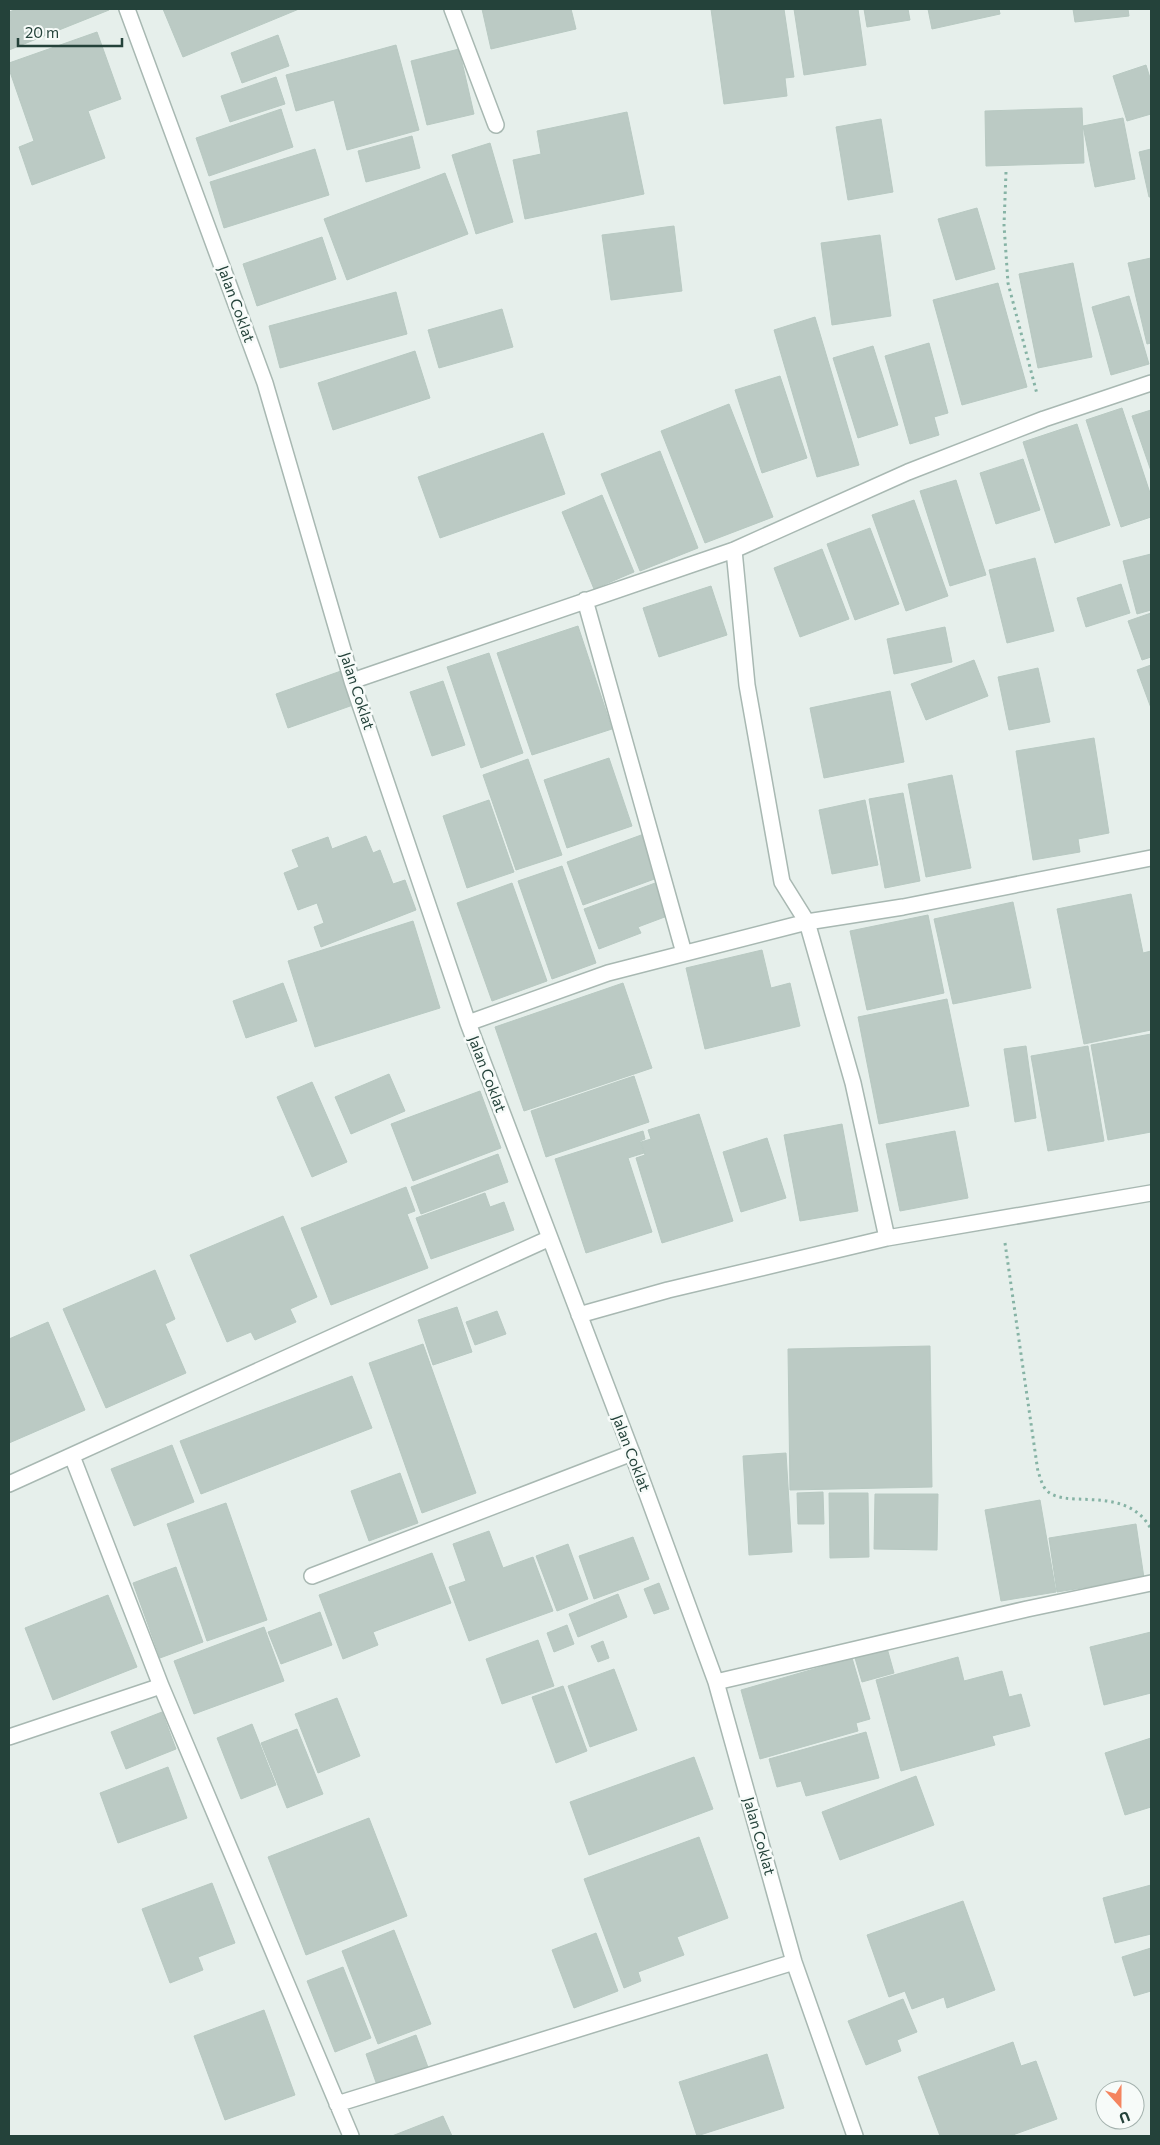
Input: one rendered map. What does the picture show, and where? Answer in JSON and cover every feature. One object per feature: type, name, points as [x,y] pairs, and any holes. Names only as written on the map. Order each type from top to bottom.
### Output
[{"type":"street","name":"Jalan Coklat","points":[[127,9],[265,382],[352,680],[468,1023],[632,1453],[716,1682],[794,1962],[855,2136]]},
{"type":"street","points":[[452,9],[496,125]]},
{"type":"street","points":[[352,680],[734,550],[908,472],[1044,419],[1151,383]]},
{"type":"street","points":[[734,550],[747,685],[782,882],[807,922],[853,1083],[886,1232]]},
{"type":"street","points":[[584,600],[684,953]]},
{"type":"street","points":[[468,1023],[608,973],[807,922],[903,907],[1151,858]]},
{"type":"street","points":[[579,1315],[886,1232],[1001,1219],[1151,1193]]},
{"type":"street","points":[[9,1484],[550,1238]]},
{"type":"street","points":[[312,1576],[632,1453]]},
{"type":"street","points":[[72,1456],[161,1686],[351,2136]]},
{"type":"street","points":[[716,1682],[1151,1582]]},
{"type":"street","points":[[9,1737],[161,1686]]},
{"type":"street","points":[[337,2104],[794,1962]]},
{"type":"path","points":[[1006,172],[1004,225],[1008,283],[1044,419]]},
{"type":"path","points":[[1001,1219],[1038,1472],[1044,1488],[1054,1495],[1116,1502],[1137,1510],[1151,1529]]},
{"type":"building","points":[[17,9],[109,10],[9,50],[9,12]]},
{"type":"building","points":[[163,9],[299,9],[183,57]]},
{"type":"building","points":[[482,9],[571,9],[576,29],[491,49]]},
{"type":"building","points":[[711,9],[784,9],[794,77],[785,78],[787,96],[724,104]]},
{"type":"building","points":[[794,9],[858,9],[866,65],[804,75]]},
{"type":"building","points":[[864,9],[908,9],[910,20],[867,27]]},
{"type":"building","points":[[928,9],[999,9],[1000,14],[932,29]]},
{"type":"building","points":[[1073,9],[1128,9],[1129,16],[1075,22]]},
{"type":"building","points":[[97,32],[121,99],[88,111],[105,158],[32,185],[19,147],[34,141],[9,69],[9,63]]},
{"type":"building","points":[[278,35],[289,66],[242,83],[231,53]]},
{"type":"building","points":[[396,45],[419,130],[347,150],[334,100],[296,111],[286,75]]},
{"type":"building","points":[[459,49],[474,114],[427,125],[411,61]]},
{"type":"building","points":[[1146,65],[1151,81],[1151,114],[1127,121],[1113,76]]},
{"type":"building","points":[[276,77],[285,104],[230,122],[221,96]]},
{"type":"building","points":[[1082,108],[1084,163],[986,166],[985,111]]},
{"type":"building","points":[[281,109],[293,147],[209,176],[196,138]]},
{"type":"building","points":[[627,112],[644,194],[525,219],[513,160],[541,154],[537,131]]},
{"type":"building","points":[[1123,118],[1135,179],[1095,187],[1083,126]]},
{"type":"building","points":[[881,119],[893,192],[848,200],[836,127]]},
{"type":"building","points":[[412,136],[420,168],[366,182],[358,151]]},
{"type":"building","points":[[490,143],[513,222],[476,234],[452,155]]},
{"type":"building","points":[[315,149],[329,195],[224,228],[210,182]]},
{"type":"building","points":[[1151,149],[1151,197],[1149,197],[1139,152]]},
{"type":"building","points":[[445,173],[468,234],[347,280],[324,219]]},
{"type":"building","points":[[977,208],[995,269],[956,280],[938,219]]},
{"type":"building","points":[[674,226],[682,291],[611,300],[602,235]]},
{"type":"building","points":[[880,235],[891,316],[832,325],[821,243]]},
{"type":"building","points":[[322,237],[336,279],[257,306],[243,264]]},
{"type":"building","points":[[1151,258],[1151,343],[1147,344],[1128,263]]},
{"type":"building","points":[[1073,263],[1092,357],[1038,368],[1019,274]]},
{"type":"building","points":[[998,283],[1027,387],[962,405],[933,300]]},
{"type":"building","points":[[396,292],[407,334],[280,368],[269,326]]},
{"type":"building","points":[[1129,296],[1149,364],[1111,375],[1092,307]]},
{"type":"building","points":[[502,309],[513,347],[439,368],[428,330]]},
{"type":"building","points":[[815,317],[859,465],[817,477],[774,330]]},
{"type":"building","points":[[929,343],[948,413],[934,417],[939,435],[910,444],[885,356]]},
{"type":"building","points":[[873,346],[898,425],[858,438],[833,358]]},
{"type":"building","points":[[415,351],[430,398],[333,430],[318,383]]},
{"type":"building","points":[[780,376],[807,458],[762,473],[735,390]]},
{"type":"building","points":[[729,404],[773,517],[705,543],[661,431]]},
{"type":"building","points":[[1122,408],[1151,496],[1151,517],[1121,527],[1086,420]]},
{"type":"building","points":[[1151,410],[1151,471],[1132,416]]},
{"type":"building","points":[[1077,424],[1110,525],[1055,543],[1023,442]]},
{"type":"building","points":[[543,433],[565,494],[440,538],[418,477]]},
{"type":"building","points":[[660,451],[698,548],[640,571],[601,474]]},
{"type":"building","points":[[1023,459],[1040,510],[996,524],[980,473]]},
{"type":"building","points":[[956,480],[986,575],[950,586],[920,491]]},
{"type":"building","points":[[602,495],[634,572],[594,589],[562,512]]},
{"type":"building","points":[[914,500],[948,596],[906,611],[872,515]]},
{"type":"building","points":[[870,528],[899,604],[855,620],[827,544]]},
{"type":"building","points":[[822,549],[849,619],[800,637],[774,568]]},
{"type":"building","points":[[1151,554],[1151,610],[1137,614],[1123,561]]},
{"type":"building","points":[[1035,558],[1054,631],[1007,643],[989,570]]},
{"type":"building","points":[[1121,584],[1130,613],[1086,627],[1077,598]]},
{"type":"building","points":[[711,586],[727,635],[659,657],[643,608]]},
{"type":"building","points":[[1151,613],[1151,657],[1142,660],[1128,621]]},
{"type":"building","points":[[578,626],[612,729],[532,755],[497,653]]},
{"type":"building","points":[[945,627],[952,662],[894,674],[887,639]]},
{"type":"building","points":[[489,653],[523,753],[481,768],[447,667]]},
{"type":"building","points":[[974,660],[988,696],[926,720],[911,684]]},
{"type":"building","points":[[1151,665],[1151,708],[1137,670]]},
{"type":"building","points":[[1038,668],[1050,722],[1009,730],[998,677]]},
{"type":"building","points":[[341,671],[353,705],[288,728],[276,694]]},
{"type":"building","points":[[443,681],[465,745],[432,756],[410,692]]},
{"type":"building","points":[[890,691],[904,762],[824,778],[810,708]]},
{"type":"building","points":[[1094,738],[1109,833],[1078,839],[1080,852],[1033,860],[1016,751]]},
{"type":"building","points":[[609,758],[632,826],[567,848],[544,780]]},
{"type":"building","points":[[528,759],[562,855],[516,870],[483,775]]},
{"type":"building","points":[[952,775],[971,868],[926,877],[908,784]]},
{"type":"building","points":[[903,793],[920,881],[885,888],[869,799]]},
{"type":"building","points":[[489,800],[514,872],[467,888],[443,816]]},
{"type":"building","points":[[865,800],[878,865],[832,874],[819,810]]},
{"type":"building","points":[[644,834],[660,877],[583,905],[567,862]]},
{"type":"building","points":[[366,836],[373,853],[380,850],[393,884],[405,880],[416,910],[321,947],[314,927],[324,923],[317,903],[298,910],[284,873],[299,867],[292,850],[328,837],[332,849]]},
{"type":"building","points":[[562,866],[596,963],[552,979],[518,881]]},
{"type":"building","points":[[658,882],[670,915],[638,927],[641,933],[599,949],[584,909]]},
{"type":"building","points":[[512,883],[547,981],[492,1001],[457,903]]},
{"type":"building","points":[[1131,894],[1143,953],[1151,951],[1151,1030],[1084,1044],[1057,909]]},
{"type":"building","points":[[1013,902],[1031,988],[953,1004],[934,919]]},
{"type":"building","points":[[928,915],[944,993],[867,1010],[850,931]]},
{"type":"building","points":[[413,921],[440,1008],[315,1047],[288,961]]},
{"type":"building","points":[[762,950],[771,988],[790,983],[800,1026],[705,1049],[686,968]]},
{"type":"building","points":[[283,983],[297,1021],[246,1038],[233,1001]]},
{"type":"building","points":[[623,983],[652,1068],[524,1111],[495,1027]]},
{"type":"building","points":[[947,999],[969,1106],[879,1124],[858,1017]]},
{"type":"building","points":[[1151,1034],[1151,1132],[1108,1140],[1091,1045]]},
{"type":"building","points":[[1026,1046],[1036,1118],[1015,1122],[1004,1049]]},
{"type":"building","points":[[1088,1046],[1104,1141],[1048,1151],[1031,1056]]},
{"type":"building","points":[[389,1074],[405,1111],[351,1134],[335,1097]]},
{"type":"building","points":[[634,1076],[649,1122],[546,1157],[531,1111]]},
{"type":"building","points":[[312,1082],[347,1162],[312,1177],[277,1097]]},
{"type":"building","points":[[480,1091],[501,1148],[413,1181],[391,1124]]},
{"type":"building","points":[[699,1114],[733,1221],[662,1243],[636,1158],[645,1155],[641,1142],[651,1139],[648,1130]]},
{"type":"building","points":[[842,1124],[858,1211],[800,1221],[784,1135]]},
{"type":"building","points":[[643,1131],[645,1139],[640,1141],[644,1153],[628,1158],[652,1232],[586,1253],[555,1159]]},
{"type":"building","points":[[955,1131],[968,1198],[900,1211],[886,1144]]},
{"type":"building","points":[[767,1138],[786,1198],[741,1212],[723,1152]]},
{"type":"building","points":[[498,1154],[508,1182],[421,1214],[411,1187]]},
{"type":"building","points":[[406,1187],[415,1211],[407,1214],[428,1268],[331,1305],[301,1228]]},
{"type":"building","points":[[485,1193],[490,1207],[504,1202],[514,1230],[431,1259],[416,1218]]},
{"type":"building","points":[[283,1216],[317,1297],[290,1309],[296,1322],[255,1340],[251,1332],[227,1342],[190,1255]]},
{"type":"building","points":[[155,1270],[175,1319],[165,1324],[186,1373],[106,1408],[63,1309]]},
{"type":"building","points":[[457,1307],[472,1352],[433,1365],[418,1320]]},
{"type":"building","points":[[497,1311],[506,1334],[475,1345],[466,1322]]},
{"type":"building","points":[[48,1322],[85,1410],[9,1443],[9,1339]]},
{"type":"building","points":[[423,1344],[476,1493],[422,1513],[369,1363]]},
{"type":"building","points":[[930,1346],[932,1487],[790,1490],[788,1349]]},
{"type":"building","points":[[352,1376],[372,1428],[201,1494],[180,1441]]},
{"type":"building","points":[[172,1445],[194,1502],[134,1526],[111,1469]]},
{"type":"building","points":[[786,1453],[792,1552],[749,1555],[743,1456]]},
{"type":"building","points":[[400,1473],[418,1523],[369,1541],[351,1491]]},
{"type":"building","points":[[823,1492],[824,1524],[798,1524],[797,1493]]},
{"type":"building","points":[[829,1493],[868,1493],[869,1557],[830,1558]]},
{"type":"building","points":[[875,1494],[938,1494],[937,1550],[874,1549]]},
{"type":"building","points":[[1040,1500],[1056,1592],[1001,1601],[985,1510]]},
{"type":"building","points":[[226,1503],[267,1620],[207,1641],[167,1524]]},
{"type":"building","points":[[1136,1524],[1144,1578],[1057,1592],[1049,1538]]},
{"type":"building","points":[[489,1531],[503,1568],[533,1557],[553,1611],[469,1641],[449,1587],[466,1581],[453,1544]]},
{"type":"building","points":[[633,1537],[649,1579],[594,1599],[579,1556]]},
{"type":"building","points":[[568,1544],[588,1599],[557,1611],[536,1556]]},
{"type":"building","points":[[432,1553],[451,1603],[373,1632],[378,1645],[343,1659],[319,1595]]},
{"type":"building","points":[[176,1567],[203,1642],[160,1658],[133,1583]]},
{"type":"building","points":[[659,1583],[669,1609],[654,1614],[644,1589]]},
{"type":"building","points":[[618,1594],[627,1617],[578,1637],[569,1614]]},
{"type":"building","points":[[108,1595],[137,1667],[53,1700],[25,1628]]},
{"type":"building","points":[[320,1612],[332,1645],[281,1664],[268,1632]]},
{"type":"building","points":[[567,1625],[574,1644],[554,1652],[547,1633]]},
{"type":"building","points":[[264,1627],[284,1681],[194,1714],[174,1661]]},
{"type":"building","points":[[1151,1632],[1151,1693],[1104,1705],[1090,1647]]},
{"type":"building","points":[[538,1640],[554,1686],[502,1704],[486,1659]]},
{"type":"building","points":[[603,1641],[609,1658],[598,1662],[591,1646]]},
{"type":"building","points":[[887,1648],[894,1673],[862,1682],[855,1658]]},
{"type":"building","points":[[958,1657],[964,1681],[1002,1671],[1009,1697],[1021,1694],[1030,1726],[992,1736],[995,1745],[901,1771],[876,1680]]},
{"type":"building","points":[[852,1658],[870,1719],[856,1723],[858,1731],[760,1759],[741,1690]]},
{"type":"building","points":[[614,1669],[637,1730],[590,1747],[568,1686]]},
{"type":"building","points":[[563,1686],[587,1751],[556,1763],[532,1697]]},
{"type":"building","points":[[337,1698],[360,1756],[318,1773],[295,1714]]},
{"type":"building","points":[[162,1712],[176,1749],[126,1769],[111,1732]]},
{"type":"building","points":[[252,1724],[276,1785],[241,1799],[217,1738]]},
{"type":"building","points":[[297,1729],[323,1794],[287,1808],[261,1743]]},
{"type":"building","points":[[866,1732],[879,1778],[806,1796],[801,1781],[777,1787],[769,1759]]},
{"type":"building","points":[[1151,1738],[1151,1807],[1125,1815],[1105,1753]]},
{"type":"building","points":[[694,1757],[713,1809],[589,1855],[570,1802]]},
{"type":"building","points":[[168,1767],[187,1818],[118,1843],[100,1793]]},
{"type":"building","points":[[916,1776],[934,1825],[840,1860],[822,1812]]},
{"type":"building","points":[[369,1818],[407,1916],[306,1955],[268,1857]]},
{"type":"building","points":[[699,1837],[728,1918],[677,1937],[684,1955],[638,1972],[641,1981],[624,1988],[584,1879]]},
{"type":"building","points":[[212,1883],[235,1943],[198,1957],[203,1970],[170,1983],[142,1909]]},
{"type":"building","points":[[1151,1885],[1151,1934],[1115,1943],[1103,1898]]},
{"type":"building","points":[[963,1901],[995,1990],[947,2008],[944,1997],[912,2009],[905,1991],[889,1997],[867,1935]]},
{"type":"building","points":[[394,1930],[431,2024],[378,2044],[342,1951]]},
{"type":"building","points":[[596,1933],[618,1991],[574,2008],[552,1950]]},
{"type":"building","points":[[1151,1948],[1151,1991],[1134,1996],[1122,1957]]},
{"type":"building","points":[[343,1967],[371,2038],[335,2052],[307,1981]]},
{"type":"building","points":[[903,1999],[917,2032],[897,2040],[901,2051],[866,2065],[848,2021]]},
{"type":"building","points":[[264,2010],[295,2095],[225,2120],[194,2036]]},
{"type":"building","points":[[416,2035],[429,2070],[378,2088],[366,2054]]},
{"type":"building","points":[[1013,2042],[1021,2066],[1036,2061],[1057,2119],[1010,2136],[940,2136],[918,2077]]},
{"type":"building","points":[[767,2054],[784,2108],[697,2136],[679,2082]]},
{"type":"building","points":[[443,2116],[452,2136],[392,2136]]}]
